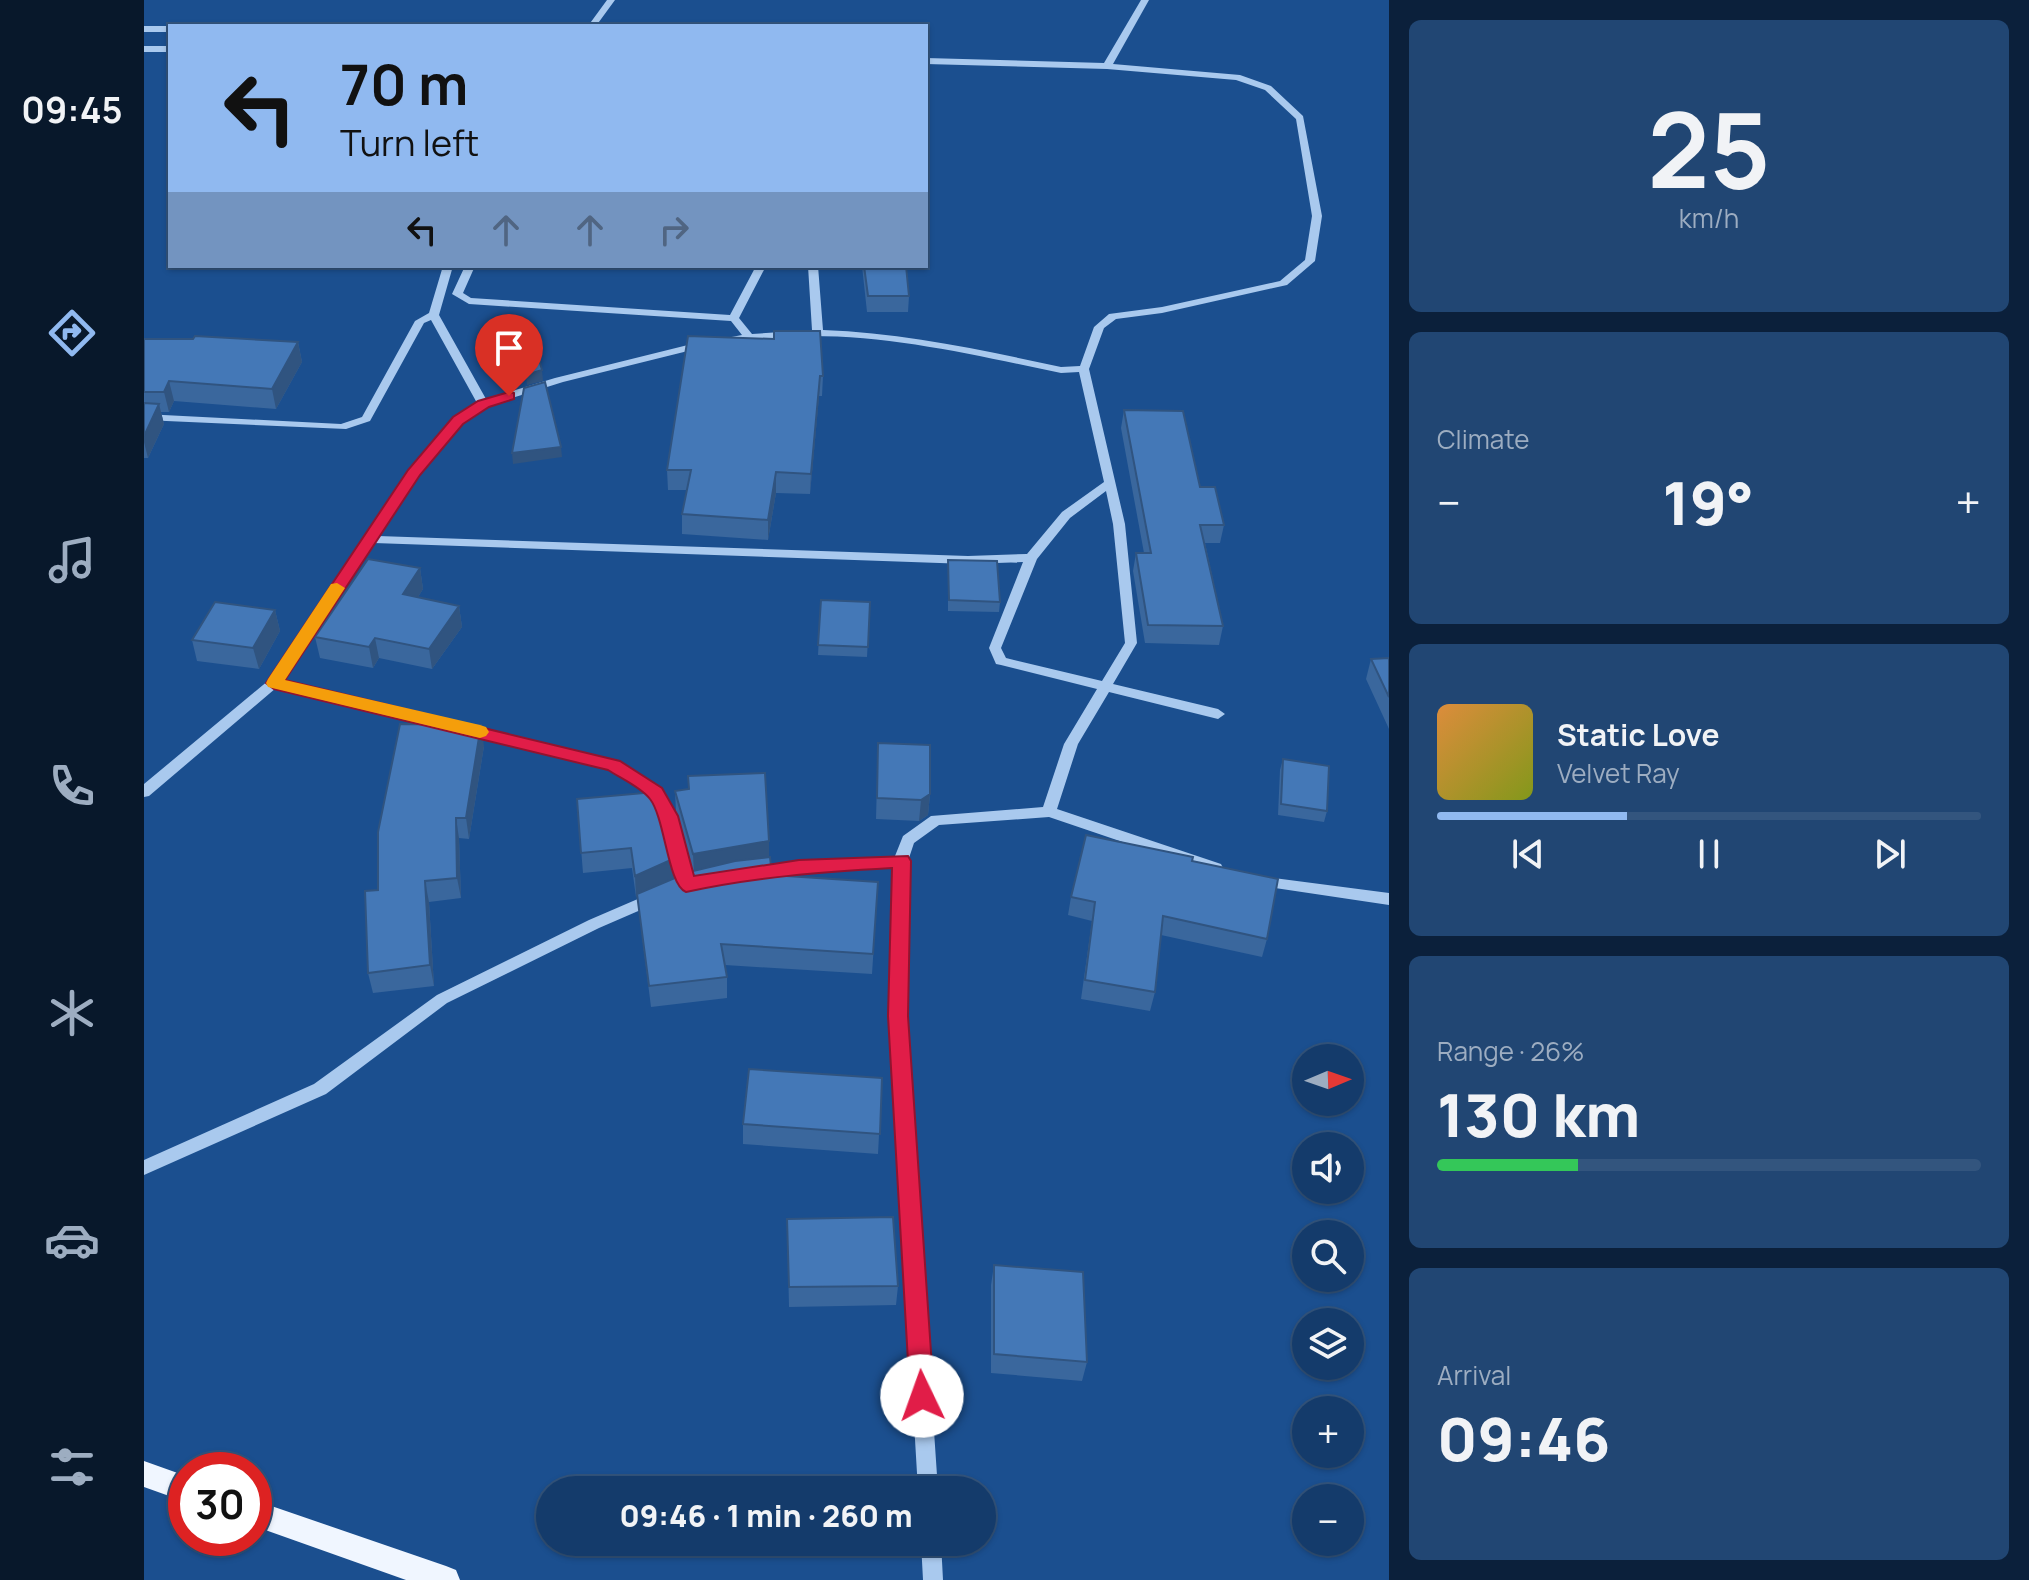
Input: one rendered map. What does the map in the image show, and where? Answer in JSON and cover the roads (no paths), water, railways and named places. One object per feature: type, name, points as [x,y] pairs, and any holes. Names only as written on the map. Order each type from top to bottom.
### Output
[{"type":"main road","points":[[144,1474],[168,1483]]},
{"type":"main road","points":[[272,1519],[446,1580]]},
{"type":"street","points":[[593,24],[611,0]]},
{"type":"street","points":[[1107,66],[1145,0]]},
{"type":"street","points":[[144,29],[168,29]]},
{"type":"street","points":[[144,49],[168,49]]},
{"type":"street","points":[[928,61],[1107,66],[1237,77],[1268,88],[1300,118],[1317,216],[1310,261],[1283,283],[1175,307],[1113,316],[1099,327],[1084,369],[1119,524],[1131,643],[1071,744],[1049,812]]},
{"type":"street","points":[[447,268],[434,315],[483,404]]},
{"type":"street","points":[[469,268],[457,294],[469,301],[734,318],[748,336]]},
{"type":"street","points":[[734,318],[760,268]]},
{"type":"street","points":[[813,268],[818,333]]},
{"type":"street","points":[[144,417],[342,427],[366,419],[420,321],[434,315]]},
{"type":"street","points":[[144,792],[274,683],[414,473],[458,421],[483,404],[626,363],[748,336],[818,333],[903,337],[1061,370],[1084,369]]},
{"type":"street","points":[[1111,482],[1066,515],[1031,558],[995,648],[1001,661],[1218,714]]},
{"type":"street","points":[[370,539],[968,560],[1031,558]]},
{"type":"street","points":[[144,1168],[320,1089],[442,999],[594,924],[693,883],[656,793],[613,765],[274,683]]},
{"type":"street","points":[[927,1476],[898,1016],[901,861],[908,840],[936,820],[1049,812],[1252,880],[1389,899]]},
{"type":"street","points":[[735,874],[901,861]]},
{"type":"street","points":[[932,1556],[933,1580]]}]
